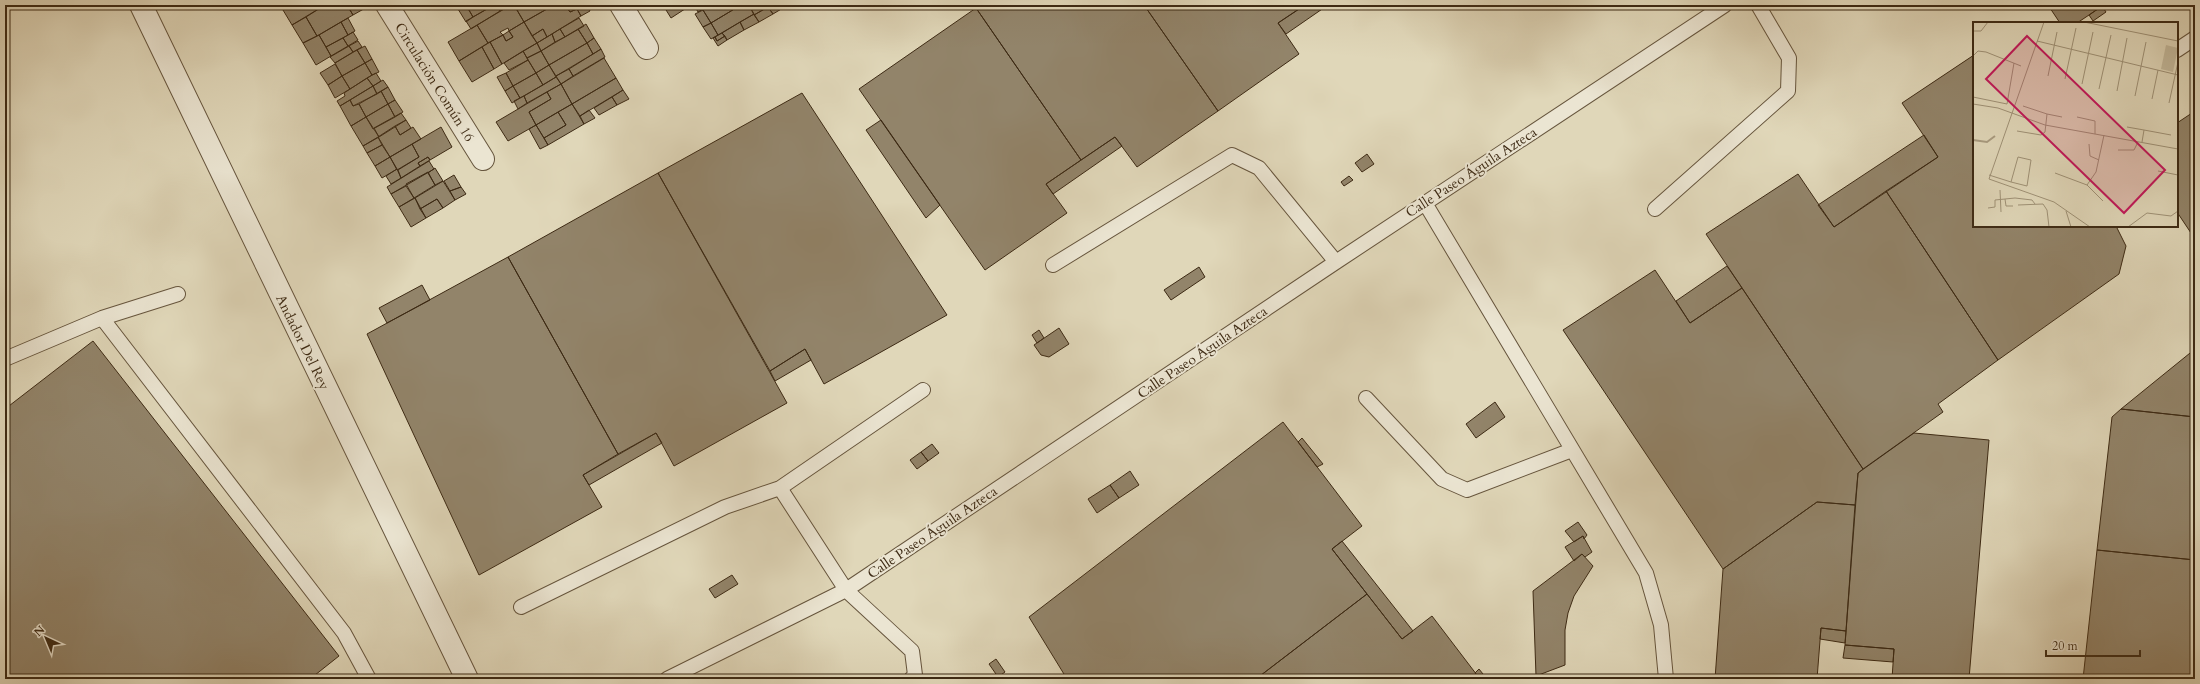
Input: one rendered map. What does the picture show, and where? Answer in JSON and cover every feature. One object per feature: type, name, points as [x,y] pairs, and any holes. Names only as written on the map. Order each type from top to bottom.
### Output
[{"type":"street","name":"Andador Del Rey","points":[[141,5],[467,679]]},
{"type":"street","name":"Circulación Común 16","points":[[387,5],[483,159]]},
{"type":"street","points":[[621,5],[647,48]]},
{"type":"lane","name":"Calle Paseo Águila Azteca","points":[[667,679],[846,590],[1336,262],[1725,5]]},
{"type":"lane","points":[[1656,209],[1788,92],[1789,58],[1758,5]]},
{"type":"lane","points":[[2178,49],[2195,38]]},
{"type":"lane","points":[[1053,264],[1232,155],[1259,168],[1336,262]]},
{"type":"lane","points":[[1425,203],[1646,573],[1661,625],[1666,679]]},
{"type":"lane","points":[[5,359],[102,318],[178,294]]},
{"type":"lane","points":[[102,318],[344,633],[369,679]]},
{"type":"lane","points":[[521,607],[724,507],[780,488],[923,390]]},
{"type":"lane","points":[[1366,398],[1442,479],[1467,490],[1572,450]]},
{"type":"lane","points":[[780,488],[846,590],[912,651],[915,674],[911,679]]},
{"type":"building","points":[[280,5],[302,5],[303,7],[306,5],[325,5],[292,25]]},
{"type":"building","points":[[325,5],[347,5],[353,15],[317,36],[306,17]]},
{"type":"building","points":[[347,5],[369,5],[369,6],[353,15]]},
{"type":"building","points":[[466,5],[473,17],[466,22],[458,9]]},
{"type":"building","points":[[466,5],[494,5],[473,17]]},
{"type":"building","points":[[494,5],[497,5],[500,11],[471,29],[466,21]]},
{"type":"building","points":[[497,5],[511,5],[500,11]]},
{"type":"building","points":[[511,5],[514,5],[524,22],[509,31],[508,28],[500,32],[503,35],[488,43],[477,25]]},
{"type":"building","points":[[525,5],[554,5],[524,22],[517,10]]},
{"type":"building","points":[[554,5],[565,5],[570,12],[577,9],[581,16],[547,37],[543,29],[532,36],[524,22]]},
{"type":"building","points":[[565,5],[587,5],[590,11],[581,16],[577,9],[570,12]]},
{"type":"building","points":[[663,5],[687,5],[688,7],[671,18]]},
{"type":"building","points":[[694,5],[710,5],[698,12]]},
{"type":"building","points":[[710,5],[741,5],[711,23],[703,10]]},
{"type":"building","points":[[741,5],[749,5],[754,14],[718,35],[711,23]]},
{"type":"building","points":[[749,5],[788,5],[773,14],[768,7],[754,15]]},
{"type":"building","points":[[981,5],[1144,5],[1218,111],[1137,167],[1115,137],[1081,160],[976,8]]},
{"type":"building","points":[[1144,5],[1305,5],[1278,23],[1299,54],[1218,111]]},
{"type":"building","points":[[1305,5],[1328,5],[1286,34],[1278,23]]},
{"type":"building","points":[[2048,5],[2104,5],[2078,22],[2059,22]]},
{"type":"building","points":[[2102,6],[2106,12],[2093,21],[2089,15]]},
{"type":"building","points":[[768,7],[773,14],[759,22],[754,15]]},
{"type":"building","points":[[976,8],[1081,160],[1046,184],[1067,213],[985,270],[859,89]]},
{"type":"building","points":[[703,10],[711,23],[703,27],[695,14]]},
{"type":"building","points":[[754,14],[759,22],[744,30],[740,22]]},
{"type":"building","points":[[306,17],[317,36],[303,43],[292,25]]},
{"type":"building","points":[[348,18],[355,31],[348,35],[341,22]]},
{"type":"building","points":[[579,18],[584,26],[565,37],[560,29]]},
{"type":"building","points":[[341,22],[348,35],[326,47],[319,35]]},
{"type":"building","points":[[524,22],[537,43],[502,64],[490,42],[503,35],[506,41],[513,37],[509,31]]},
{"type":"building","points":[[740,22],[744,30],[727,40],[722,33]]},
{"type":"building","points":[[711,23],[718,35],[711,39],[703,27]]},
{"type":"building","points":[[586,24],[594,38],[587,43],[578,29]]},
{"type":"building","points":[[477,25],[488,43],[459,61],[448,42]]},
{"type":"building","points":[[543,29],[547,37],[537,43],[532,36]]},
{"type":"building","points":[[560,29],[565,37],[555,42],[552,34]]},
{"type":"building","points":[[578,29],[587,43],[549,65],[541,51]]},
{"type":"building","points":[[509,31],[513,37],[506,41],[503,35]]},
{"type":"building","points":[[353,32],[358,40],[348,46],[343,38]]},
{"type":"building","points":[[722,33],[725,36],[717,41],[715,37]]},
{"type":"building","points":[[552,34],[555,42],[541,51],[537,43]]},
{"type":"building","points":[[319,35],[331,56],[316,65],[303,43]]},
{"type":"building","points":[[725,36],[727,40],[718,46],[713,38],[715,37],[717,41]]},
{"type":"building","points":[[343,38],[348,46],[331,56],[326,47]]},
{"type":"building","points":[[594,38],[601,49],[593,54],[587,43]]},
{"type":"building","points":[[358,41],[362,47],[353,52],[349,46]]},
{"type":"building","points":[[490,42],[502,64],[494,69],[482,47]]},
{"type":"building","points":[[537,43],[541,51],[527,58],[523,51]]},
{"type":"building","points":[[587,43],[593,54],[556,76],[549,65]]},
{"type":"building","points":[[349,46],[353,52],[335,63],[330,57]]},
{"type":"building","points":[[365,46],[372,59],[365,63],[357,50]]},
{"type":"building","points":[[482,47],[494,69],[472,82],[459,61]]},
{"type":"building","points":[[601,49],[605,57],[573,76],[569,69]]},
{"type":"building","points":[[357,50],[365,63],[342,76],[335,63]]},
{"type":"building","points":[[523,51],[528,60],[509,70],[504,63]]},
{"type":"building","points":[[541,51],[549,65],[536,73],[527,58]]},
{"type":"building","points":[[1973,56],[1973,227],[2116,227],[2126,246],[2119,274],[1998,360],[1886,191],[1938,157],[1902,103]]},
{"type":"building","points":[[604,58],[616,78],[572,104],[561,84]]},
{"type":"building","points":[[372,59],[379,72],[372,75],[365,63]]},
{"type":"building","points":[[528,60],[536,73],[513,86],[506,73]]},
{"type":"building","points":[[365,63],[372,75],[350,89],[342,76]]},
{"type":"building","points":[[335,64],[342,76],[328,85],[320,73]]},
{"type":"building","points":[[549,65],[556,77],[543,85],[536,73]]},
{"type":"building","points":[[569,69],[573,76],[561,84],[556,76]]},
{"type":"building","points":[[376,73],[381,81],[373,86],[367,78]]},
{"type":"building","points":[[506,73],[513,86],[505,91],[497,77]]},
{"type":"building","points":[[536,73],[543,85],[520,98],[513,86]]},
{"type":"building","points":[[342,76],[350,89],[335,98],[328,85]]},
{"type":"building","points":[[556,77],[561,84],[527,103],[524,96]]},
{"type":"building","points":[[367,78],[373,86],[340,106],[337,101],[345,96],[344,93]]},
{"type":"building","points":[[616,78],[623,90],[580,116],[572,104]]},
{"type":"building","points":[[383,80],[388,87],[377,94],[373,86]]},
{"type":"building","points":[[561,84],[572,104],[536,125],[529,112],[551,99],[547,92]]},
{"type":"building","points":[[373,86],[377,94],[353,106],[350,100]]},
{"type":"building","points":[[513,86],[520,98],[512,103],[505,91]]},
{"type":"building","points":[[388,87],[395,100],[388,104],[381,91]]},
{"type":"building","points":[[623,90],[629,99],[617,105],[612,97]]},
{"type":"building","points":[[381,91],[388,104],[366,117],[359,104]]},
{"type":"building","points":[[547,92],[551,99],[529,112],[536,125],[508,141],[496,122]]},
{"type":"building","points":[[802,93],[947,315],[824,384],[805,349],[770,371],[658,173]]},
{"type":"building","points":[[524,96],[527,103],[518,109],[514,101]]},
{"type":"building","points":[[612,97],[617,105],[599,115],[594,108]]},
{"type":"building","points":[[350,100],[353,106],[359,104],[366,117],[351,126],[340,106]]},
{"type":"building","points":[[395,100],[403,112],[395,117],[388,104]]},
{"type":"building","points":[[388,104],[395,117],[373,129],[366,117]]},
{"type":"building","points":[[572,104],[584,124],[548,145],[544,138],[566,125],[558,112]]},
{"type":"building","points":[[589,110],[595,118],[584,124],[580,116]]},
{"type":"building","points":[[2195,111],[2195,239],[2178,214],[2178,122]]},
{"type":"building","points":[[558,112],[566,125],[544,138],[536,125]]},
{"type":"building","points":[[401,113],[406,120],[379,137],[374,128]]},
{"type":"building","points":[[366,117],[379,137],[363,146],[351,126]]},
{"type":"building","points":[[406,120],[411,128],[400,135],[395,126]]},
{"type":"building","points":[[881,120],[940,205],[926,218],[866,130]]},
{"type":"building","points":[[536,125],[548,145],[540,149],[529,129]]},
{"type":"building","points":[[395,126],[400,135],[413,127],[421,139],[390,157],[378,137]]},
{"type":"building","points":[[441,127],[452,147],[430,160],[428,157],[418,163],[420,166],[401,178],[398,170],[419,157],[412,144]]},
{"type":"building","points":[[1924,135],[1938,157],[1834,227],[1818,205]]},
{"type":"building","points":[[378,137],[382,145],[367,153],[363,146]]},
{"type":"building","points":[[1115,137],[1122,146],[1053,194],[1046,184]]},
{"type":"building","points":[[412,144],[419,157],[397,170],[390,157]]},
{"type":"building","points":[[382,145],[390,157],[375,166],[367,153]]},
{"type":"building","points":[[1367,154],[1374,164],[1362,172],[1355,163]]},
{"type":"building","points":[[390,157],[397,169],[382,178],[375,166]]},
{"type":"building","points":[[428,157],[430,160],[420,166],[418,163]]},
{"type":"building","points":[[429,161],[434,169],[391,194],[387,187]]},
{"type":"building","points":[[435,168],[443,181],[435,185],[428,173]]},
{"type":"building","points":[[397,169],[401,178],[391,184],[386,176]]},
{"type":"building","points":[[428,172],[435,185],[414,198],[406,184]]},
{"type":"building","points":[[658,173],[787,403],[674,466],[656,433],[618,454],[508,257]]},
{"type":"building","points":[[1798,174],[1834,227],[1886,191],[1998,360],[1938,404],[1943,412],[1863,469],[1706,234]]},
{"type":"building","points":[[454,175],[461,187],[450,191],[444,181]]},
{"type":"building","points":[[1349,176],[1353,180],[1344,186],[1341,182]]},
{"type":"building","points":[[443,181],[455,200],[443,208],[437,199],[420,209],[415,198]]},
{"type":"building","points":[[406,186],[414,198],[399,207],[391,194]]},
{"type":"building","points":[[461,187],[466,194],[455,200],[450,191]]},
{"type":"building","points":[[415,198],[426,218],[411,227],[399,207]]},
{"type":"building","points":[[437,199],[443,208],[426,218],[420,209]]},
{"type":"building","points":[[508,257],[618,454],[583,475],[602,507],[479,575],[367,334]]},
{"type":"building","points":[[1727,266],[1742,288],[1690,323],[1676,301]]},
{"type":"building","points":[[1199,267],[1205,277],[1171,300],[1164,290]]},
{"type":"building","points":[[1655,270],[1690,323],[1742,288],[1863,469],[1858,473],[1855,505],[1817,502],[1723,569],[1563,330]]},
{"type":"building","points":[[422,285],[430,300],[387,323],[379,308]]},
{"type":"building","points":[[1059,328],[1069,344],[1049,357],[1041,355],[1034,345]]},
{"type":"building","points":[[1039,330],[1044,338],[1037,343],[1032,335]]},
{"type":"building","points":[[93,341],[339,656],[310,679],[5,679],[5,409]]},
{"type":"building","points":[[805,349],[811,360],[775,381],[770,371]]},
{"type":"building","points":[[2195,349],[2195,417],[2121,409]]},
{"type":"building","points":[[1495,402],[1505,417],[1476,438],[1466,424]]},
{"type":"building","points":[[2121,409],[2195,417],[2195,560],[2097,550],[2112,417]]},
{"type":"building","points":[[1283,422],[1362,526],[1332,549],[1367,594],[1256,679],[1067,679],[1029,617]]},
{"type":"building","points":[[656,433],[662,443],[589,485],[583,475]]},
{"type":"building","points":[[1914,433],[1989,440],[1969,679],[1892,679],[1894,649],[1845,645],[1858,473]]},
{"type":"building","points":[[1302,438],[1323,464],[1317,467],[1298,442]]},
{"type":"building","points":[[932,444],[939,453],[928,461],[921,452]]},
{"type":"building","points":[[921,452],[928,461],[917,469],[910,460]]},
{"type":"building","points":[[1130,471],[1139,485],[1119,498],[1110,485]]},
{"type":"building","points":[[1110,485],[1119,498],[1097,513],[1088,499]]},
{"type":"building","points":[[1817,502],[1855,505],[1846,631],[1821,628],[1817,679],[1715,679],[1723,569]]},
{"type":"building","points":[[1578,522],[1587,535],[1584,539],[1583,536],[1574,542],[1565,531]]},
{"type":"building","points":[[1583,536],[1592,552],[1585,557],[1582,554],[1574,561],[1565,547]]},
{"type":"building","points":[[1342,541],[1413,631],[1402,639],[1332,549]]},
{"type":"building","points":[[2097,550],[2195,560],[2195,679],[2083,679]]},
{"type":"building","points":[[1582,554],[1593,566],[1574,596],[1568,613],[1565,630],[1565,665],[1536,676],[1533,591]]},
{"type":"building","points":[[732,575],[738,584],[715,598],[709,589]]},
{"type":"building","points":[[1367,594],[1402,639],[1432,616],[1480,679],[1256,679]]},
{"type":"building","points":[[1821,628],[1846,631],[1845,643],[1820,639]]},
{"type":"building","points":[[1845,645],[1894,649],[1893,662],[1843,658]]},
{"type":"building","points":[[996,659],[1005,672],[998,677],[989,664]]},
{"type":"building","points":[[1479,669],[1487,679],[1480,679],[1475,673]]}]
